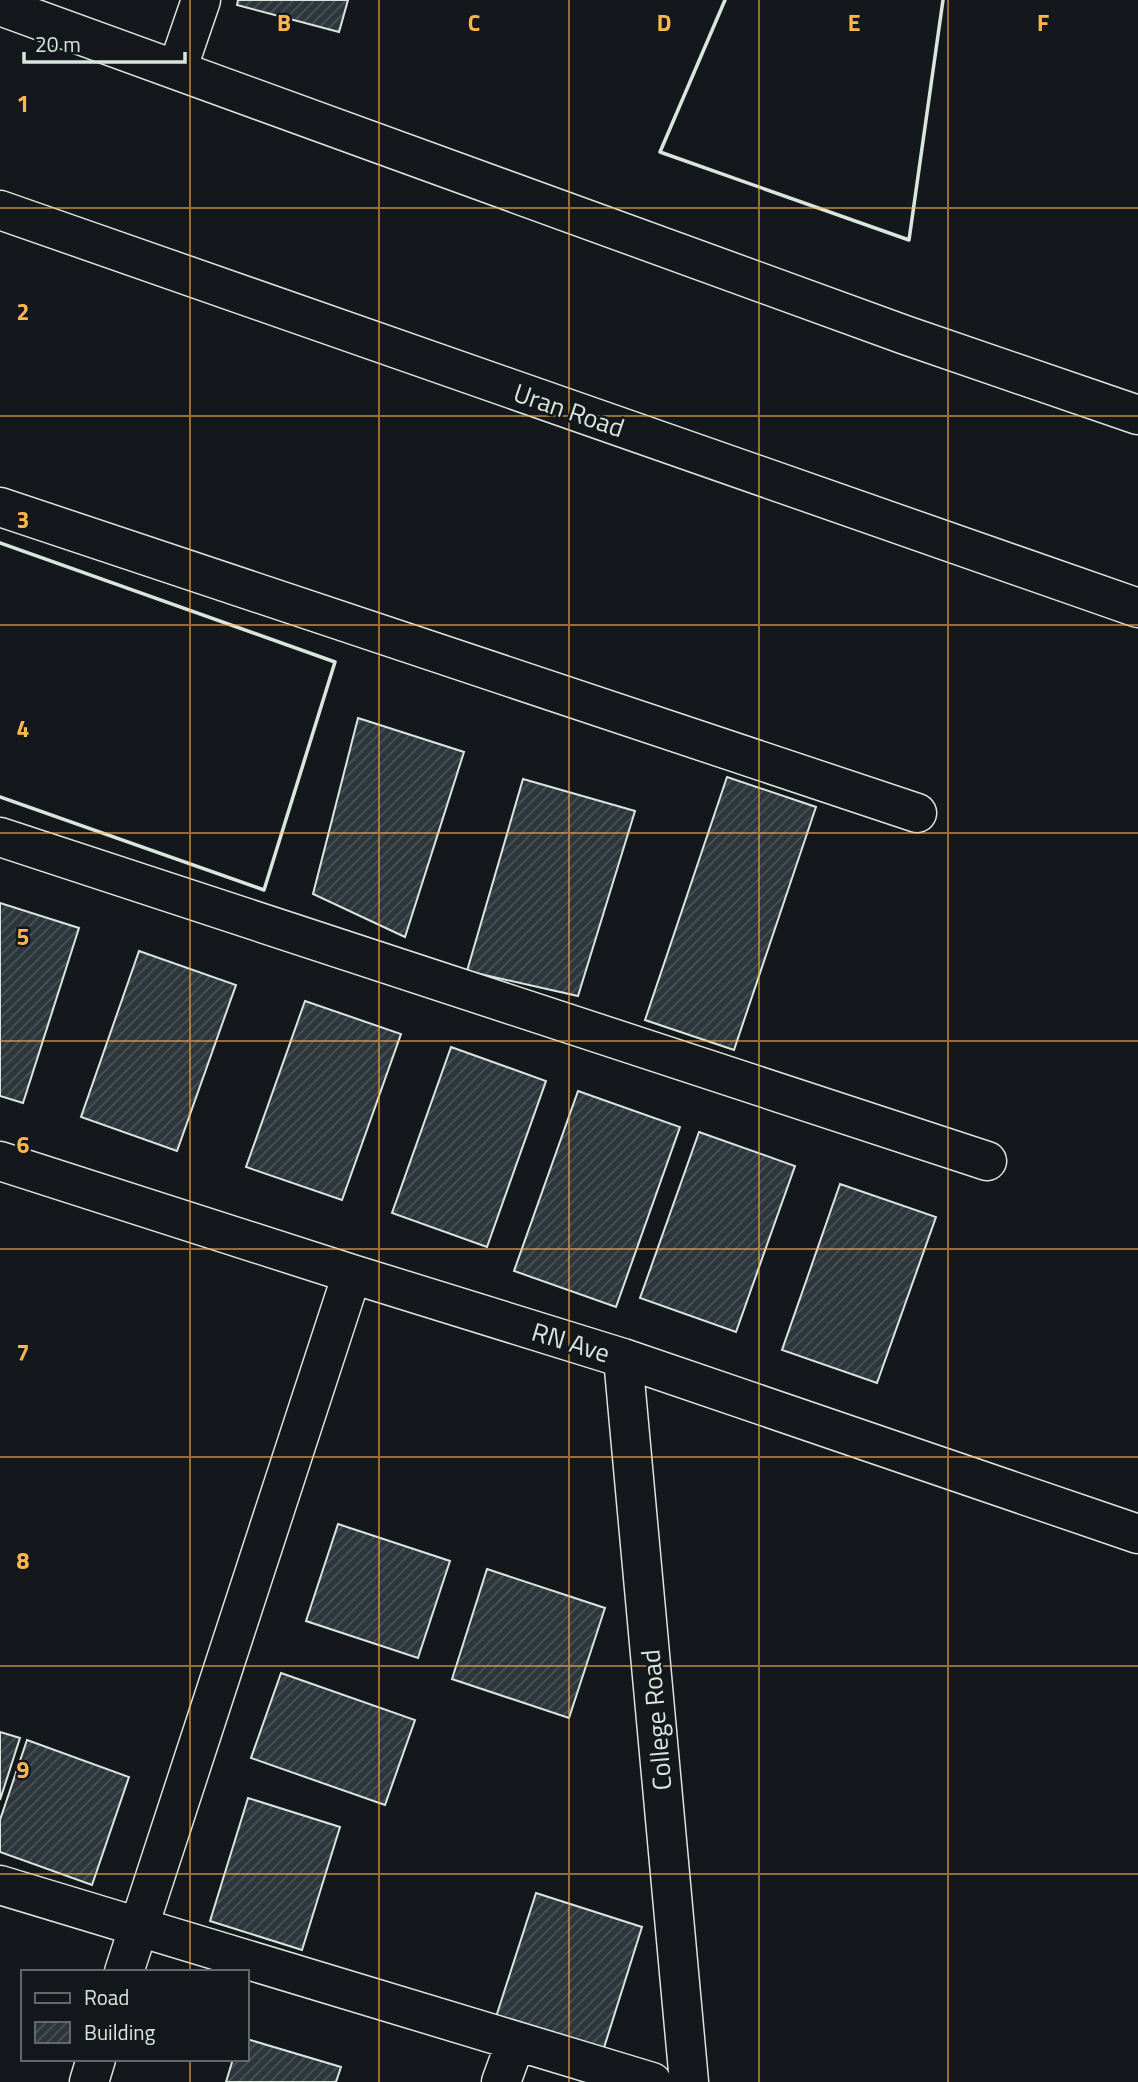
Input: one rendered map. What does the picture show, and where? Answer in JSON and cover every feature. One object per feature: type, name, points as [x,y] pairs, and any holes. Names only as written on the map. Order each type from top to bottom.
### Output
[{"type":"street","points":[[177,70],[201,0]]},
{"type":"street","points":[[0,6],[905,335],[1138,415]]},
{"type":"street","name":"Uran Road","points":[[0,210],[1138,608]]},
{"type":"street","points":[[0,507],[917,813]]},
{"type":"street","points":[[0,837],[987,1161]]},
{"type":"street","name":"RN Ave","points":[[0,1161],[623,1358],[1138,1534]]},
{"type":"street","points":[[125,1970],[352,1274]]},
{"type":"street","name":"College Road","points":[[623,1358],[689,2082]]},
{"type":"street","points":[[0,1885],[652,2082]]},
{"type":"street","points":[[501,2082],[516,2040]]},
{"type":"street","points":[[89,2082],[95,2061]]},
{"type":"building","points":[[238,0],[348,0],[339,32],[237,5]]},
{"type":"building","points":[[358,718],[464,752],[405,937],[313,894]]},
{"type":"building","points":[[727,777],[816,807],[734,1050],[645,1020]]},
{"type":"building","points":[[523,779],[635,811],[578,996],[467,971]]},
{"type":"building","points":[[0,903],[79,928],[23,1103],[0,1096]]},
{"type":"building","points":[[139,951],[236,985],[177,1151],[81,1117]]},
{"type":"building","points":[[305,1001],[401,1034],[342,1200],[246,1167]]},
{"type":"building","points":[[451,1047],[546,1081],[487,1247],[392,1213]]},
{"type":"building","points":[[578,1091],[680,1127],[616,1307],[514,1271]]},
{"type":"building","points":[[699,1132],[795,1166],[736,1332],[640,1298]]},
{"type":"building","points":[[840,1184],[936,1217],[877,1383],[782,1350]]},
{"type":"building","points":[[338,1524],[450,1561],[418,1658],[306,1621]]},
{"type":"building","points":[[487,1569],[605,1608],[569,1718],[452,1679]]},
{"type":"building","points":[[281,1673],[415,1720],[385,1805],[251,1758]]},
{"type":"building","points":[[0,1732],[20,1738],[0,1800]]},
{"type":"building","points":[[27,1740],[129,1777],[92,1885],[0,1852],[0,1820]]},
{"type":"building","points":[[248,1798],[340,1827],[302,1950],[210,1921]]},
{"type":"building","points":[[536,1893],[642,1927],[602,2054],[495,2020]]},
{"type":"building","points":[[248,2039],[341,2067],[336,2082],[226,2082],[232,2061],[248,2061]]},
{"type":"wall","points":[[725,0],[660,152],[909,240],[943,0]]},
{"type":"wall","points":[[0,543],[335,662],[264,890],[0,797]]}]
